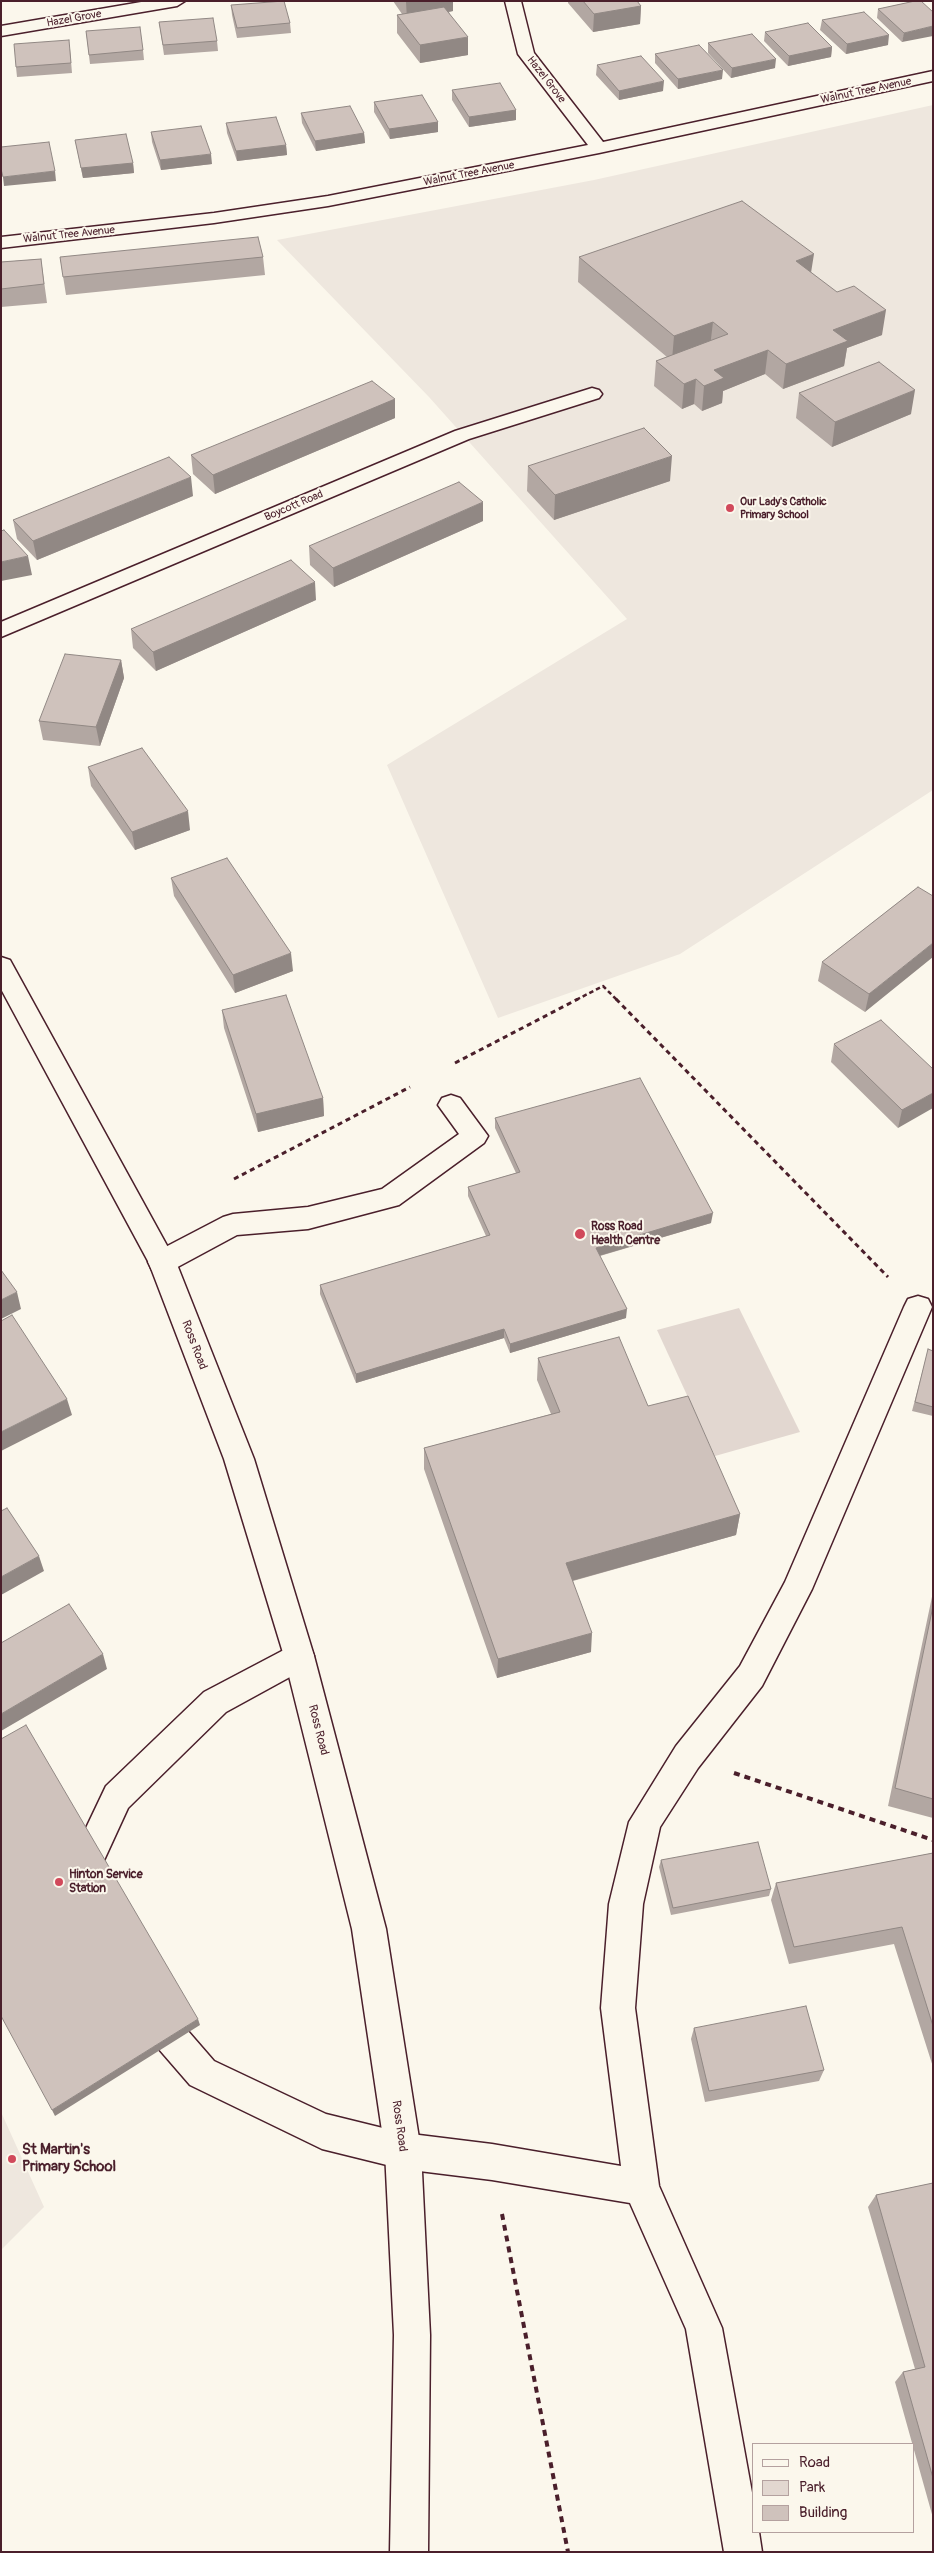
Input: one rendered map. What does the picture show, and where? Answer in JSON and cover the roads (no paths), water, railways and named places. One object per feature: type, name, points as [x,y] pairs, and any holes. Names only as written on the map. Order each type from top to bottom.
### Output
[{"type":"main road","name":"Hazel Grove","points":[[1,31],[177,1]]},
{"type":"main road","name":"Hazel Grove","points":[[513,1],[526,54],[599,148]]},
{"type":"main road","name":"Walnut Tree Avenue","points":[[1,243],[214,218],[328,201],[599,148],[933,76]]},
{"type":"main road","name":"Boycott Road","points":[[1,630],[462,435],[592,394]]},
{"type":"main road","name":"Ross Road","points":[[1,966],[162,1262],[239,1459],[299,1656],[369,1930],[403,2151],[412,2335],[409,2552]]},
{"type":"main road","points":[[162,1262],[233,1225],[308,1218],[390,1198],[475,1136],[450,1105]]},
{"type":"main road","points":[[743,2552],[704,2328],[641,2186],[618,2008],[626,1904],[645,1822],[687,1757],[751,1676],[797,1589],[918,1308]]},
{"type":"main road","points":[[96,1903],[83,1868],[117,1797],[215,1702],[299,1656]]},
{"type":"main road","points":[[131,1991],[202,2073],[322,2131],[403,2151],[492,2162],[641,2186]]},
{"type":"place","name":"Our Lady's Catholic Primary School","points":[[730,508]]},
{"type":"place","name":"Ross Road Health Centre","points":[[580,1234]]},
{"type":"place","name":"Hinton Service Station","points":[[59,1882]]},
{"type":"place","name":"St Martin's Primary School","points":[[12,2159]]}]
